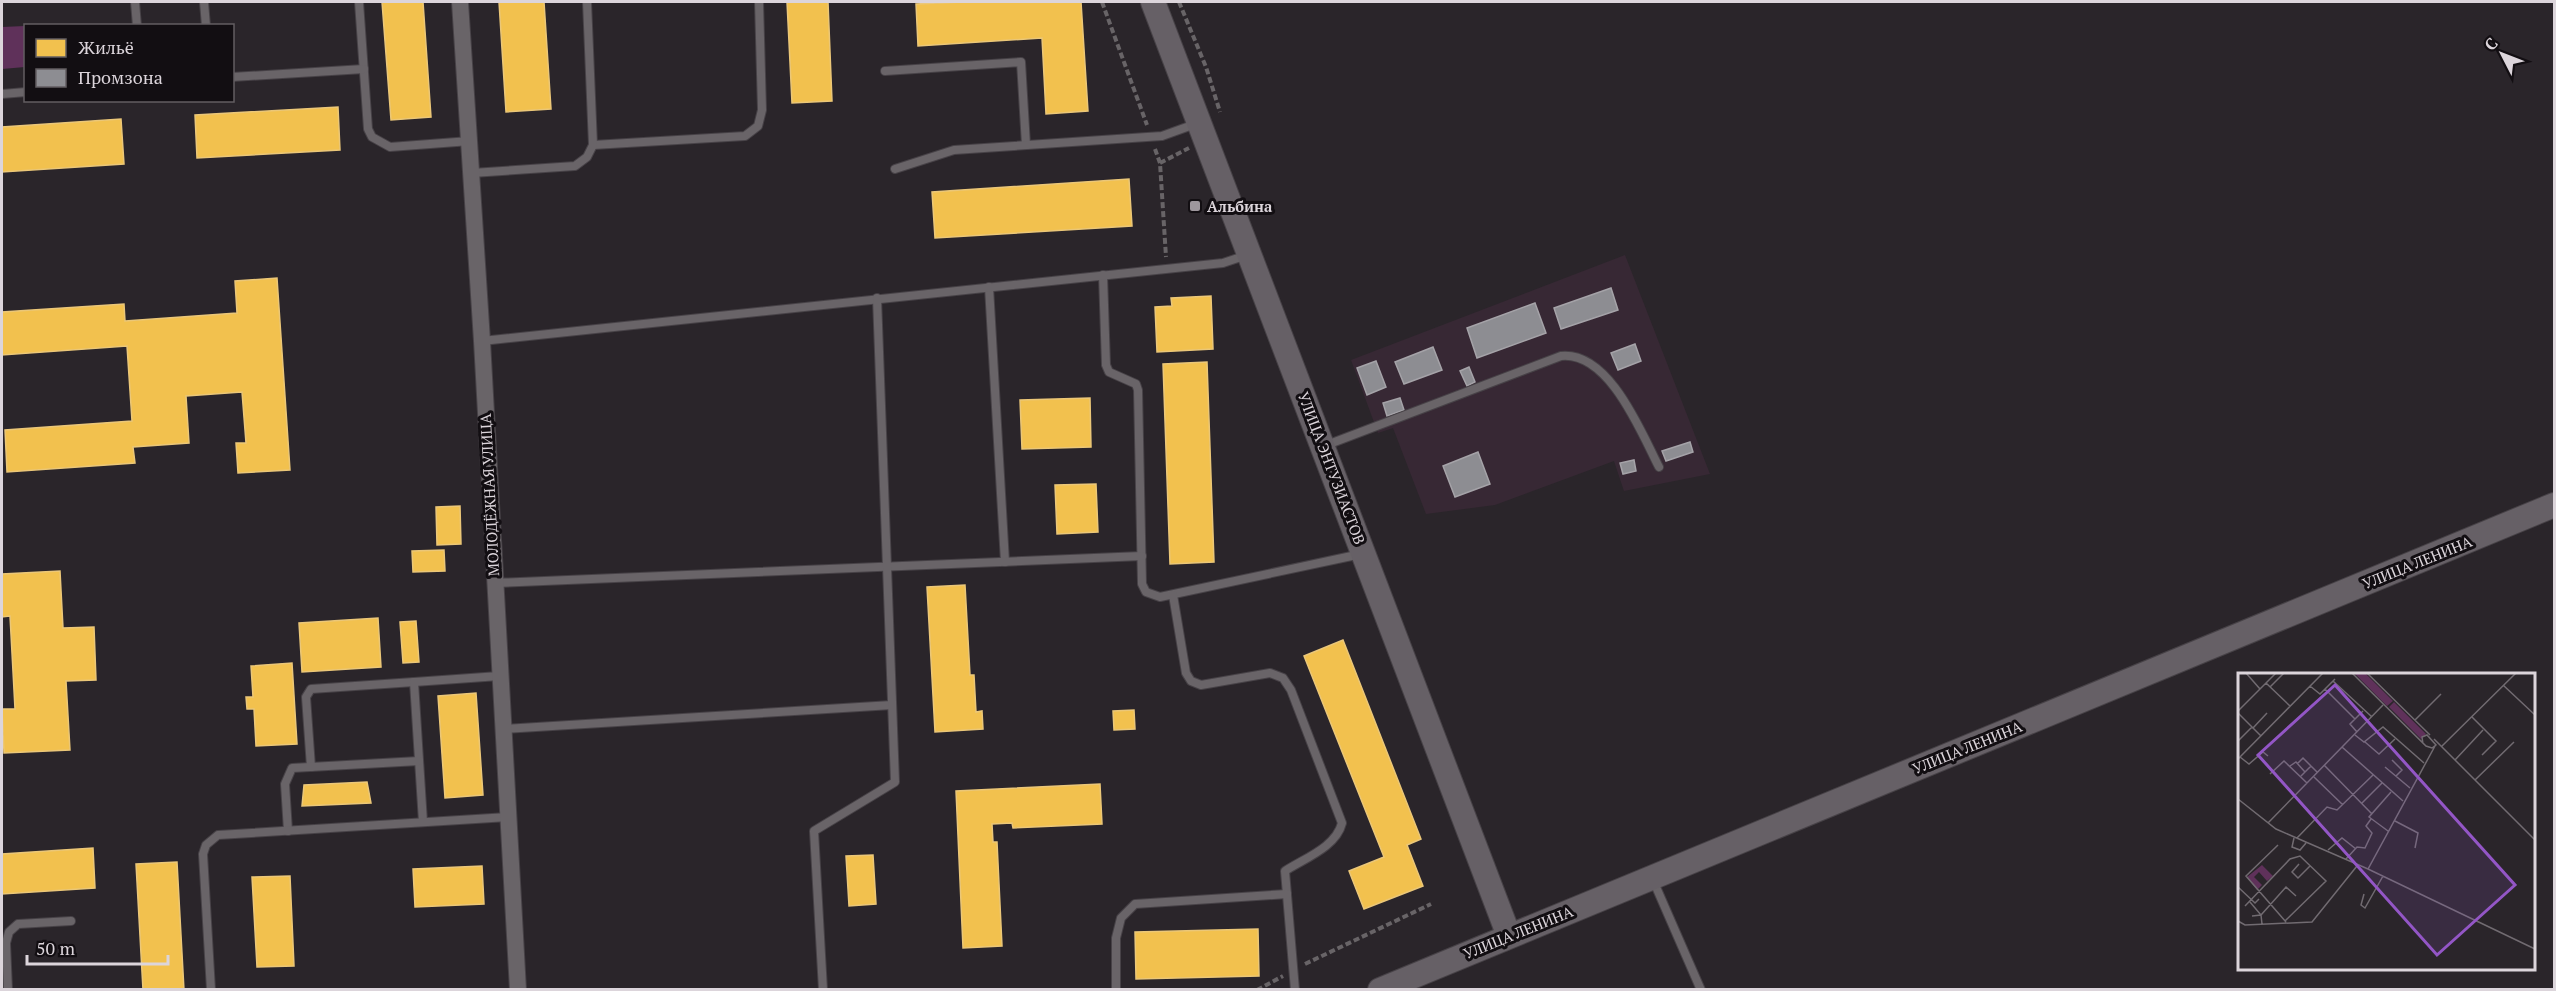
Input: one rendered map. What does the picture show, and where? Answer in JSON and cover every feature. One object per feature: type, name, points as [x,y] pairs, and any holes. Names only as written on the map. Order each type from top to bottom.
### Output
[{"type":"main road","name":"УЛИЦА ЭНТУЗИАСТОВ","points":[[1153,2],[1365,553],[1509,936]]},
{"type":"main road","name":"УЛИЦА ЛЕНИНА","points":[[1380,990],[1414,982],[1509,936],[2554,505]]},
{"type":"street","name":"МОЛОДЁЖНАЯ УЛИЦА","points":[[460,2],[482,341],[518,990]]},
{"type":"lane","points":[[135,2],[137,24]]},
{"type":"lane","points":[[204,2],[206,24]]},
{"type":"lane","points":[[359,2],[368,129],[372,137],[390,147],[470,141]]},
{"type":"lane","points":[[472,173],[575,166],[587,157],[593,145],[586,2]]},
{"type":"lane","points":[[593,145],[745,136],[758,126],[762,110],[759,2]]},
{"type":"lane","points":[[885,71],[1020,62],[1026,145]]},
{"type":"lane","points":[[234,77],[364,69]]},
{"type":"lane","points":[[2,94],[24,92]]},
{"type":"lane","points":[[895,169],[954,150],[1162,136],[1198,123]]},
{"type":"lane","points":[[482,341],[1223,263],[1250,253]]},
{"type":"lane","points":[[1103,275],[1106,365],[1109,372],[1136,384],[1138,390],[1142,584],[1146,592],[1160,597],[1173,595],[1365,553]]},
{"type":"lane","points":[[989,287],[1005,562]]},
{"type":"lane","points":[[823,990],[814,831],[895,782],[877,298]]},
{"type":"lane","points":[[1324,446],[1561,356],[1573,355],[1593,365],[1621,394],[1659,467]]},
{"type":"lane","points":[[494,583],[1142,556]]},
{"type":"lane","points":[[1173,595],[1186,673],[1191,681],[1201,685],[1270,673],[1283,678],[1291,690],[1342,823],[1339,835],[1329,844],[1285,871],[1295,990]]},
{"type":"lane","points":[[311,767],[306,697],[311,689],[499,676]]},
{"type":"lane","points":[[414,682],[423,822]]},
{"type":"lane","points":[[502,729],[892,705]]},
{"type":"lane","points":[[288,831],[286,778],[292,768],[419,761]]},
{"type":"lane","points":[[211,990],[203,854],[206,845],[218,835],[508,817]]},
{"type":"lane","points":[[1652,877],[1701,990]]},
{"type":"lane","points":[[1116,990],[1116,938],[1121,918],[1136,904],[1287,894]]},
{"type":"lane","points":[[8,990],[6,943],[9,932],[18,924],[71,921]]},
{"type":"path","points":[[1257,990],[1431,904]]},
{"type":"shaded area","points":[[24,26],[24,67],[2,69],[2,27]]},
{"type":"shaded area","points":[[1625,255],[1710,474],[1624,491],[1614,461],[1495,505],[1426,514],[1393,428],[1378,433],[1351,360]]},
{"type":"building: Жильё","points":[[382,2],[423,2],[431,117],[391,120]]},
{"type":"building: Жильё","points":[[499,2],[544,2],[551,109],[506,112]]},
{"type":"building: Жильё","points":[[787,2],[828,2],[832,101],[792,103]]},
{"type":"building: Жильё","points":[[1081,2],[1088,111],[1046,114],[1042,38],[918,46],[916,4]]},
{"type":"building: Жильё","points":[[338,107],[340,150],[197,158],[195,115]]},
{"type":"building: Жильё","points":[[121,119],[124,164],[2,172],[2,127]]},
{"type":"building: Жильё","points":[[1129,179],[1132,226],[935,238],[932,192]]},
{"type":"building: Жильё","points":[[277,278],[290,470],[238,473],[236,443],[246,443],[242,392],[186,396],[189,443],[133,447],[135,463],[7,472],[5,430],[132,421],[127,346],[2,355],[2,312],[124,304],[125,321],[237,313],[235,281]]},
{"type":"building: Жильё","points":[[1211,296],[1213,349],[1157,352],[1155,307],[1172,306],[1171,298]]},
{"type":"building: Жильё","points":[[1207,362],[1214,562],[1170,564],[1163,364]]},
{"type":"building: Жильё","points":[[1090,398],[1091,447],[1022,449],[1020,400]]},
{"type":"building: Жильё","points":[[1096,484],[1098,532],[1057,534],[1055,485]]},
{"type":"building: Жильё","points":[[460,506],[461,544],[437,545],[436,507]]},
{"type":"building: Жильё","points":[[444,550],[445,571],[413,572],[412,551]]},
{"type":"building: Жильё","points":[[60,571],[63,628],[94,627],[96,680],[66,681],[70,750],[4,753],[2,709],[15,709],[10,616],[2,617],[2,574]]},
{"type":"building: Жильё","points":[[965,585],[970,675],[974,675],[976,712],[982,711],[983,729],[935,732],[927,587]]},
{"type":"building: Жильё","points":[[378,618],[381,667],[302,672],[299,623]]},
{"type":"building: Жильё","points":[[416,621],[419,662],[403,663],[400,622]]},
{"type":"building: Жильё","points":[[1343,640],[1421,839],[1407,845],[1423,886],[1364,909],[1349,871],[1384,857],[1304,656]]},
{"type":"building: Жильё","points":[[292,663],[297,744],[256,746],[254,709],[247,709],[246,697],[253,697],[251,666]]},
{"type":"building: Жильё","points":[[476,693],[483,795],[445,798],[438,696]]},
{"type":"building: Жильё","points":[[1134,710],[1135,729],[1114,730],[1113,711]]},
{"type":"building: Жильё","points":[[367,782],[371,803],[302,806],[304,785]]},
{"type":"building: Жильё","points":[[1100,784],[1102,824],[1013,828],[1012,823],[992,824],[993,842],[997,842],[1002,946],[963,948],[956,791]]},
{"type":"building: Жильё","points":[[93,848],[95,888],[2,894],[2,854]]},
{"type":"building: Жильё","points":[[873,855],[876,904],[849,906],[846,856]]},
{"type":"building: Жильё","points":[[177,862],[184,990],[143,990],[136,864]]},
{"type":"building: Жильё","points":[[482,866],[484,904],[415,907],[413,869]]},
{"type":"building: Жильё","points":[[290,876],[294,966],[257,967],[252,877]]},
{"type":"building: Жильё","points":[[1258,929],[1259,976],[1136,979],[1135,932]]},
{"type":"building: Промзона","points":[[1611,288],[1618,310],[1561,329],[1554,308]]},
{"type":"building: Промзона","points":[[1535,303],[1546,333],[1477,358],[1467,328]]},
{"type":"building: Промзона","points":[[1635,344],[1641,361],[1618,370],[1611,353]]},
{"type":"building: Промзона","points":[[1433,347],[1442,370],[1404,384],[1395,362]]},
{"type":"building: Промзона","points":[[1376,361],[1386,387],[1367,395],[1357,368]]},
{"type":"building: Промзона","points":[[1469,367],[1475,382],[1467,386],[1460,371]]},
{"type":"building: Промзона","points":[[1400,398],[1404,410],[1387,416],[1383,403]]},
{"type":"building: Промзона","points":[[1690,442],[1693,452],[1666,461],[1662,451]]},
{"type":"building: Промзона","points":[[1478,452],[1490,484],[1455,497],[1443,466]]},
{"type":"building: Промзона","points":[[1634,460],[1636,471],[1623,474],[1620,463]]},
{"type":"place","name":"Альбина","points":[[1195,206]]}]
